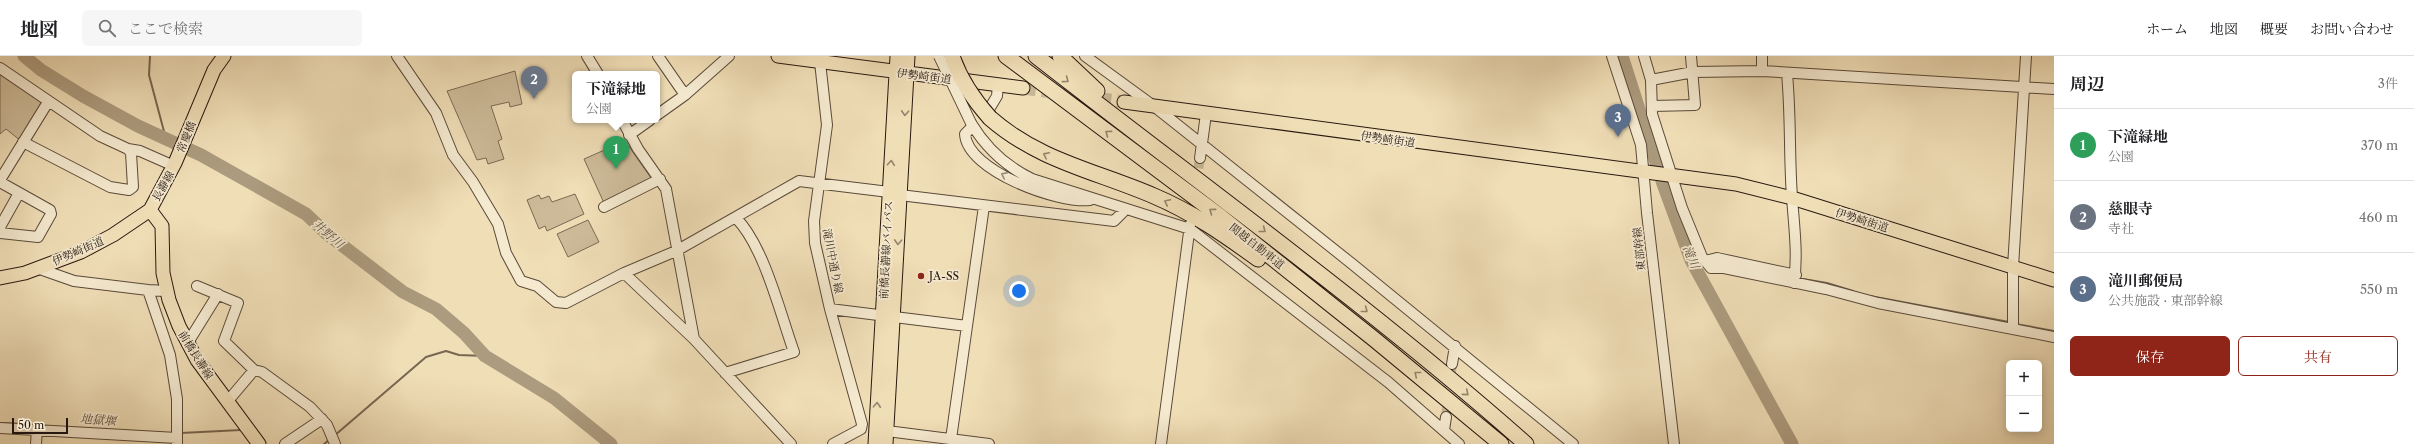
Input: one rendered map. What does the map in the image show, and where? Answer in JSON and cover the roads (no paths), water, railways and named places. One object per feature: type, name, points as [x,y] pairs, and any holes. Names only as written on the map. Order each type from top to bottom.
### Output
[{"type":"highway","points":[[952,56],[968,89],[979,120],[1049,157],[1134,188],[1180,208],[1213,227],[1374,339]]},
{"type":"highway","name":"関越自動車道","points":[[1006,56],[1221,218],[1374,339],[1501,444]]},
{"type":"highway","name":"関越自動車道","points":[[1036,56],[1232,205],[1385,326],[1526,444]]},
{"type":"highway","points":[[1060,56],[1107,99],[1200,170],[1232,205]]},
{"type":"main road","name":"常慶橋","points":[[175,164],[214,70],[224,56]]},
{"type":"main road","name":"伊勢崎街道","points":[[778,56],[816,59],[901,73],[1023,88]]},
{"type":"main road","name":"前橋長瀞線バイパス","points":[[886,438],[888,316],[901,73],[897,56]]},
{"type":"main road","name":"前橋長瀞線バイパス","points":[[901,73],[908,56]]},
{"type":"main road","name":"伊勢崎街道","points":[[1124,102],[1736,184],[1792,198],[2054,280]]},
{"type":"main road","name":"長瀞線","points":[[150,210],[175,164]]},
{"type":"main road","name":"伊勢崎街道","points":[[0,278],[37,268],[81,252],[113,235],[150,210]]},
{"type":"main road","name":"前橋長瀞線","points":[[150,210],[162,226],[163,273],[167,291],[187,344],[227,402],[259,444]]},
{"type":"main road","name":"前橋長瀞線バイパス","points":[[875,444],[888,316]]},
{"type":"street","points":[[397,56],[436,113],[453,155],[473,182],[498,224],[506,253],[521,281],[537,286],[556,302],[566,302],[676,251],[799,181],[819,185],[894,193],[984,206],[1114,221],[1126,209]]},
{"type":"street","points":[[587,56],[596,71]]},
{"type":"street","points":[[658,56],[685,95]]},
{"type":"street","points":[[660,113],[685,95],[729,56]]},
{"type":"street","points":[[939,56],[979,120],[987,146],[1016,171],[1094,199],[1190,227],[1388,382],[1459,444]]},
{"type":"street","points":[[1085,56],[1155,107],[1454,346],[1573,444]]},
{"type":"street","name":"東部幹線","points":[[1612,56],[1639,133],[1648,172],[1674,444]]},
{"type":"street","points":[[1644,56],[1651,80],[1652,114],[1670,175],[1705,262],[1711,268],[1724,268],[1795,279],[1878,303],[2054,337]]},
{"type":"street","points":[[1652,106],[1695,105],[1692,56]]},
{"type":"street","points":[[1762,56],[1762,71]]},
{"type":"street","points":[[2013,329],[2013,267],[2026,56]]},
{"type":"street","name":"滝川中通り線","points":[[816,59],[827,125],[814,221],[815,242],[830,309],[862,424],[861,429],[833,444]]},
{"type":"street","points":[[0,68],[100,136],[128,149],[140,151],[175,164]]},
{"type":"street","points":[[1651,80],[1693,72],[1762,71],[1787,74],[2054,89]]},
{"type":"street","points":[[1787,74],[1790,102],[1792,198],[1796,224],[1795,279]]},
{"type":"street","points":[[998,85],[997,96],[979,120],[965,134],[966,142],[971,151],[980,160],[998,173],[1059,198],[1077,201],[1094,199]]},
{"type":"street","points":[[0,233],[38,237],[41,235],[51,214],[50,210],[0,181],[48,102]]},
{"type":"street","points":[[1200,158],[1206,114]]},
{"type":"street","points":[[623,123],[629,135],[666,189],[676,251],[694,339]]},
{"type":"street","points":[[629,135],[646,123]]},
{"type":"street","points":[[23,142],[110,187],[129,190],[133,187],[131,153],[128,149]]},
{"type":"street","points":[[604,207],[660,179]]},
{"type":"street","points":[[0,227],[19,193]]},
{"type":"street","points":[[952,439],[984,206]]},
{"type":"street","points":[[725,374],[794,352],[766,274],[747,230],[736,218]]},
{"type":"street","points":[[1161,444],[1190,227]]},
{"type":"street","points":[[37,268],[74,281],[104,287],[167,291]]},
{"type":"street","points":[[624,274],[694,339],[791,444]]},
{"type":"street","points":[[197,286],[238,302],[224,341],[254,370],[262,372],[310,407],[322,419],[333,439]]},
{"type":"street","points":[[0,428],[37,429],[177,441],[177,399],[170,354],[148,290]]},
{"type":"street","points":[[187,344],[218,294]]},
{"type":"street","points":[[830,309],[967,326]]},
{"type":"street","points":[[1452,364],[1454,346]]},
{"type":"street","points":[[227,402],[254,370]]},
{"type":"street","points":[[1444,430],[1446,417]]},
{"type":"street","points":[[285,444],[322,419]]},
{"type":"street","points":[[36,444],[37,429]]},
{"type":"street","points":[[886,438],[952,439],[985,444]]},
{"type":"waterway","name":"井野川","points":[[24,56],[41,70],[83,96],[138,126],[201,155],[306,214],[326,233],[403,292],[436,309],[464,333],[485,356],[554,398],[611,444]]},
{"type":"waterway","points":[[150,56],[149,75],[166,139]]},
{"type":"waterway","name":"滝川","points":[[1622,56],[1663,184],[1691,260],[1792,444]]},
{"type":"waterway","points":[[1688,253],[1699,257]]},
{"type":"waterway","points":[[1803,279],[1827,283],[1853,291]]},
{"type":"waterway","points":[[1870,296],[2009,322]]},
{"type":"waterway","points":[[2016,324],[2054,331]]},
{"type":"waterway","points":[[334,436],[426,357],[446,351],[459,355],[485,356]]},
{"type":"waterway","name":"地獄堰","points":[[0,423],[25,424]]},
{"type":"waterway","name":"地獄堰","points":[[181,433],[241,430]]},
{"type":"waterway","points":[[324,444],[329,440]]},
{"type":"tunnel","points":[[1023,88],[1124,102]]},
{"type":"tunnel","points":[[1196,183],[1200,158]]},
{"type":"tunnel","points":[[1446,417],[1452,364]]},
{"type":"place","name":"慈眼寺","points":[[534,99]]},
{"type":"place","name":"滝川郵便局","points":[[1618,137]]},
{"type":"place","name":"下滝緑地","points":[[616,169]]},
{"type":"place","name":"JA-SS","points":[[921,276]]}]
